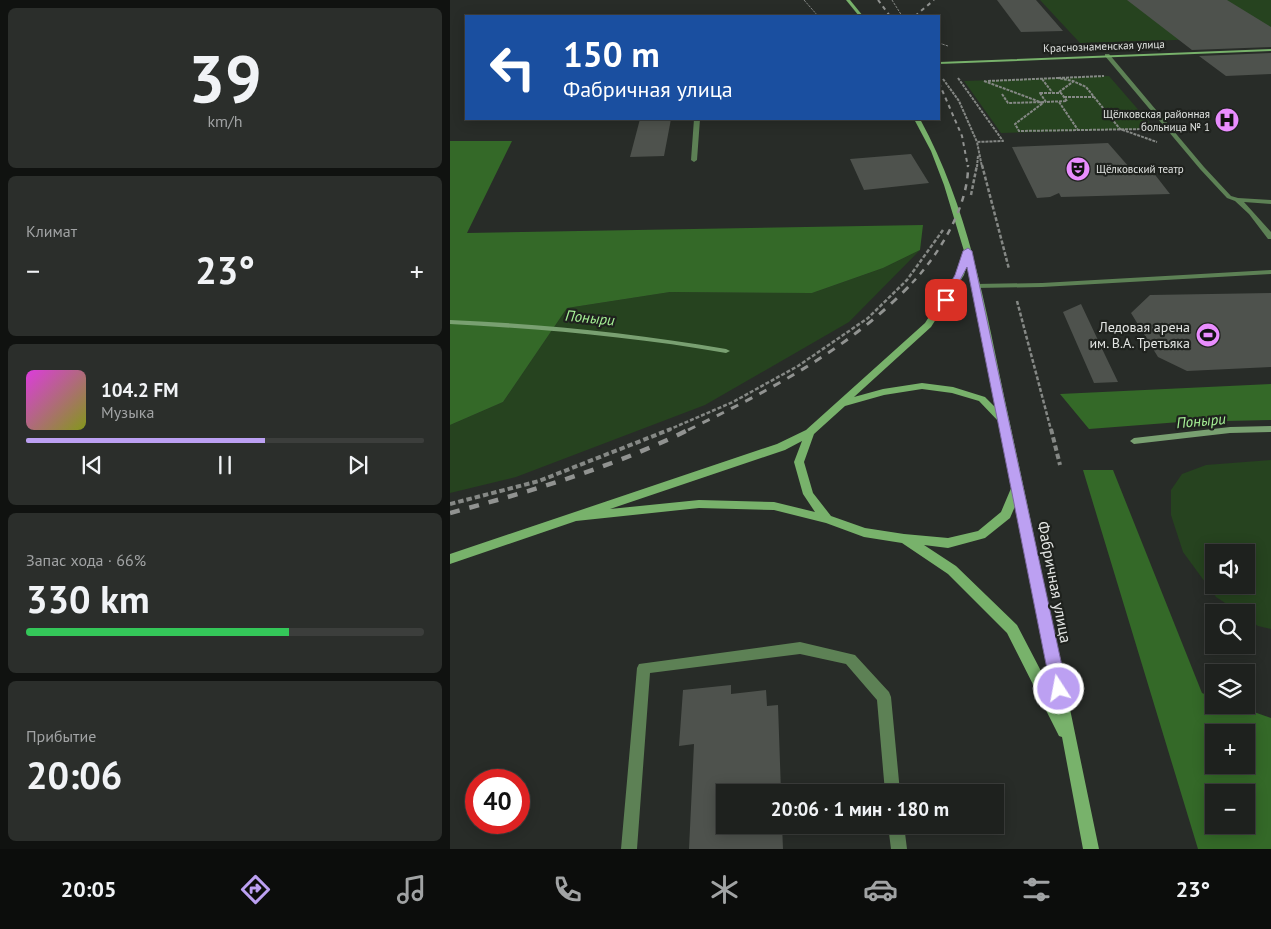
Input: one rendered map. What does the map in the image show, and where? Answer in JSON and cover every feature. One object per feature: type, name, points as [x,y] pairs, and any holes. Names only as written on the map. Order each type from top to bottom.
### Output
[{"type":"street","points":[[848,0],[860,15]]},
{"type":"street","name":"Краснознаменская улица","points":[[940,63],[1271,50]]},
{"type":"street","name":"Фабричная улица","points":[[918,120],[941,163],[968,251],[1018,486],[1091,849]]},
{"type":"street","points":[[450,559],[781,447],[810,432],[928,325],[960,275],[968,251]]},
{"type":"street","points":[[843,404],[883,392],[922,386],[953,390],[982,399],[1004,421]]},
{"type":"street","points":[[810,432],[799,462],[808,494],[827,519]]},
{"type":"street","name":"Фабричная улица","points":[[577,517],[699,504],[774,506],[827,519],[864,532],[904,539],[948,543],[981,535],[1006,515],[1018,486]]},
{"type":"street","name":"Фабричная улица","points":[[904,539],[952,570],[1012,629],[1070,743]]},
{"type":"lane","points":[[1107,55],[1202,168],[1229,197],[1237,200],[1271,202]]},
{"type":"lane","points":[[694,160],[697,120]]},
{"type":"lane","points":[[1237,200],[1251,213],[1271,237]]},
{"type":"lane","points":[[975,286],[1042,285],[1271,272]]},
{"type":"lane","points":[[629,849],[644,668],[800,648],[850,659],[884,698],[892,784]]},
{"type":"lane","points":[[897,834],[899,849]]},
{"type":"path","points":[[804,0],[817,15]]},
{"type":"path","points":[[892,0],[901,15]]},
{"type":"path","points":[[954,73],[1002,141],[977,142]]},
{"type":"path","points":[[940,75],[959,101],[977,142],[986,189],[1060,465]]},
{"type":"path","points":[[1044,102],[984,81],[1107,76]]},
{"type":"path","points":[[1057,93],[1078,77]]},
{"type":"path","points":[[1058,78],[1073,81],[1086,87],[1120,129],[1158,142]]},
{"type":"path","points":[[1042,79],[1052,93]]},
{"type":"path","points":[[1007,90],[1013,80]]},
{"type":"path","points":[[1002,94],[1008,103],[1044,102],[1058,101],[1067,101],[1061,93],[1040,93],[1044,102]]},
{"type":"path","points":[[1064,97],[1095,97]]},
{"type":"path","points":[[1058,101],[1078,130]]},
{"type":"path","points":[[1044,102],[1015,124],[1019,131],[1152,129]]},
{"type":"path","points":[[962,227],[976,173],[978,149]]},
{"type":"path","points":[[450,504],[539,482],[644,441],[733,402],[798,366],[868,318],[907,280],[945,227]]},
{"type":"green space","points":[[1040,0],[1271,0],[1271,37],[1080,43]]},
{"type":"green space","points":[[1109,76],[1155,129],[1001,133],[964,81]]},
{"type":"green space","points":[[450,141],[512,141],[467,233],[923,225],[920,250],[883,268],[812,293],[670,292],[567,308],[503,402],[450,425]]},
{"type":"green space","points":[[920,250],[849,322],[705,405],[516,477],[450,493],[450,425],[503,402],[567,308],[670,292],[812,293],[883,268]]},
{"type":"green space","points":[[1271,384],[1271,420],[1180,422],[1089,429],[1060,394]]},
{"type":"green space","points":[[1271,460],[1271,629],[1255,624],[1255,604],[1227,604],[1214,594],[1255,594],[1255,544],[1205,544],[1205,582],[1183,552],[1171,515],[1171,490],[1182,474],[1206,465]]},
{"type":"green space","points":[[1083,470],[1113,470],[1202,693],[1205,694],[1205,714],[1255,714],[1255,712],[1271,718],[1271,849],[1198,849]]},
{"type":"building","points":[[997,0],[1036,0],[1063,31],[1021,32]]},
{"type":"building","points":[[1127,0],[1227,0],[1271,27],[1271,47],[1192,50]]},
{"type":"building","points":[[1271,53],[1271,74],[1226,76],[1199,56]]},
{"type":"building","points":[[640,120],[671,120],[664,156],[630,157]]},
{"type":"building","name":"Щёлковский театр","points":[[1108,143],[1129,167],[1149,167],[1170,194],[1061,197],[1059,193],[1050,197],[1037,198],[1012,147]]},
{"type":"building","points":[[911,154],[929,183],[864,190],[850,159]]},
{"type":"building","name":"Ледовая арена им. В.А. Третьяка","points":[[1271,293],[1271,367],[1187,371],[1158,357],[1131,313],[1150,295]]},
{"type":"building","points":[[1081,304],[1118,382],[1094,383],[1063,312]]},
{"type":"building","points":[[731,685],[731,694],[766,690],[767,706],[778,705],[781,784],[716,784],[716,834],[782,834],[783,849],[689,849],[694,744],[679,746],[683,690]]},
{"type":"waterway","name":"Поныри","points":[[450,322],[589,332],[658,340],[726,351]]},
{"type":"waterway","name":"Поныри","points":[[1134,441],[1230,430],[1271,429]]},
{"type":"railway","points":[[878,0],[889,15]]},
{"type":"railway","points":[[916,15],[934,0]]},
{"type":"railway","points":[[940,85],[962,136],[968,166]]},
{"type":"railway","points":[[912,283],[942,244],[958,213],[967,180],[968,166]]},
{"type":"railway","points":[[689,429],[779,383],[836,348],[889,306],[912,283]]},
{"type":"railway","points":[[450,513],[572,477],[632,455],[689,429]]},
{"type":"place","name":"Щёлковская районная больница № 1","points":[[1227,120]]},
{"type":"place","name":"Щёлковский театр","points":[[1078,169]]},
{"type":"place","name":"Ледовая арена им. В.А. Третьяка","points":[[1208,335]]},
{"type":"route","points":[[946,300],[960,275],[968,251],[1059,689]]}]
